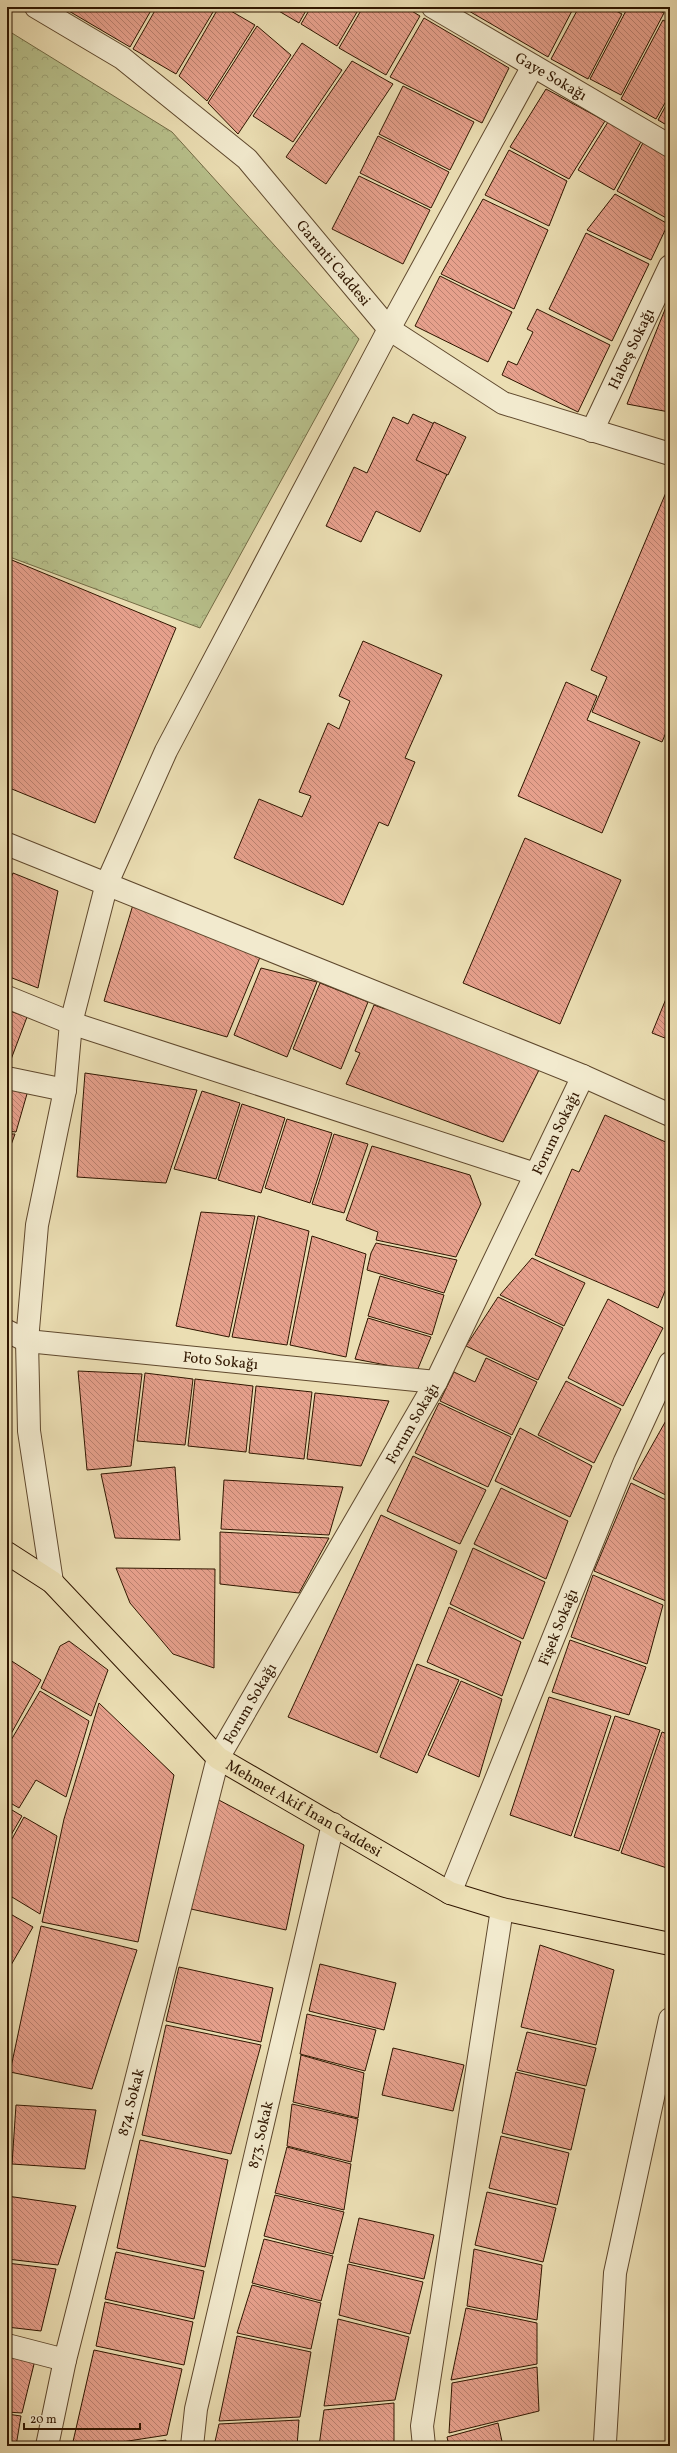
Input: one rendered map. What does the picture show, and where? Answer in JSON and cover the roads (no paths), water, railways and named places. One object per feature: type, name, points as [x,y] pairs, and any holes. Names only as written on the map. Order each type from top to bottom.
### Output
[{"type":"main road","name":"Mehmet Akif İnan Caddesi","points":[[7,1553],[52,1582],[218,1758],[450,1893],[502,1910],[670,1944]]},
{"type":"street","name":"Garanti Caddesi","points":[[36,7],[122,58],[247,159],[389,329],[502,403],[670,454]]},
{"type":"street","name":"Gaye Sokağı","points":[[433,7],[670,146]]},
{"type":"street","points":[[52,1582],[29,1431],[27,1341],[37,1225],[65,1090],[71,1023],[107,883],[166,751],[389,329],[533,66]]},
{"type":"street","name":"Habeş Sokağı","points":[[592,431],[670,266]]},
{"type":"street","points":[[7,844],[583,1076],[670,1115]]},
{"type":"street","points":[[7,997],[71,1023],[535,1174]]},
{"type":"street","name":"Forum Sokağı","points":[[218,1758],[436,1382],[583,1076]]},
{"type":"street","points":[[7,1078],[65,1090]]},
{"type":"street","name":"Foto Sokağı","points":[[7,1331],[27,1341],[436,1382]]},
{"type":"street","name":"Fişek Sokağı","points":[[450,1893],[625,1461],[670,1364]]},
{"type":"street","name":"874. Sokak","points":[[47,2446],[65,2360],[218,1758]]},
{"type":"street","name":"873. Sokak","points":[[192,2446],[200,2393],[332,1824]]},
{"type":"street","points":[[424,2446],[422,2426],[502,1910]]},
{"type":"street","points":[[605,2442],[615,2273],[670,2019]]},
{"type":"street","points":[[7,2345],[65,2360]]}]
